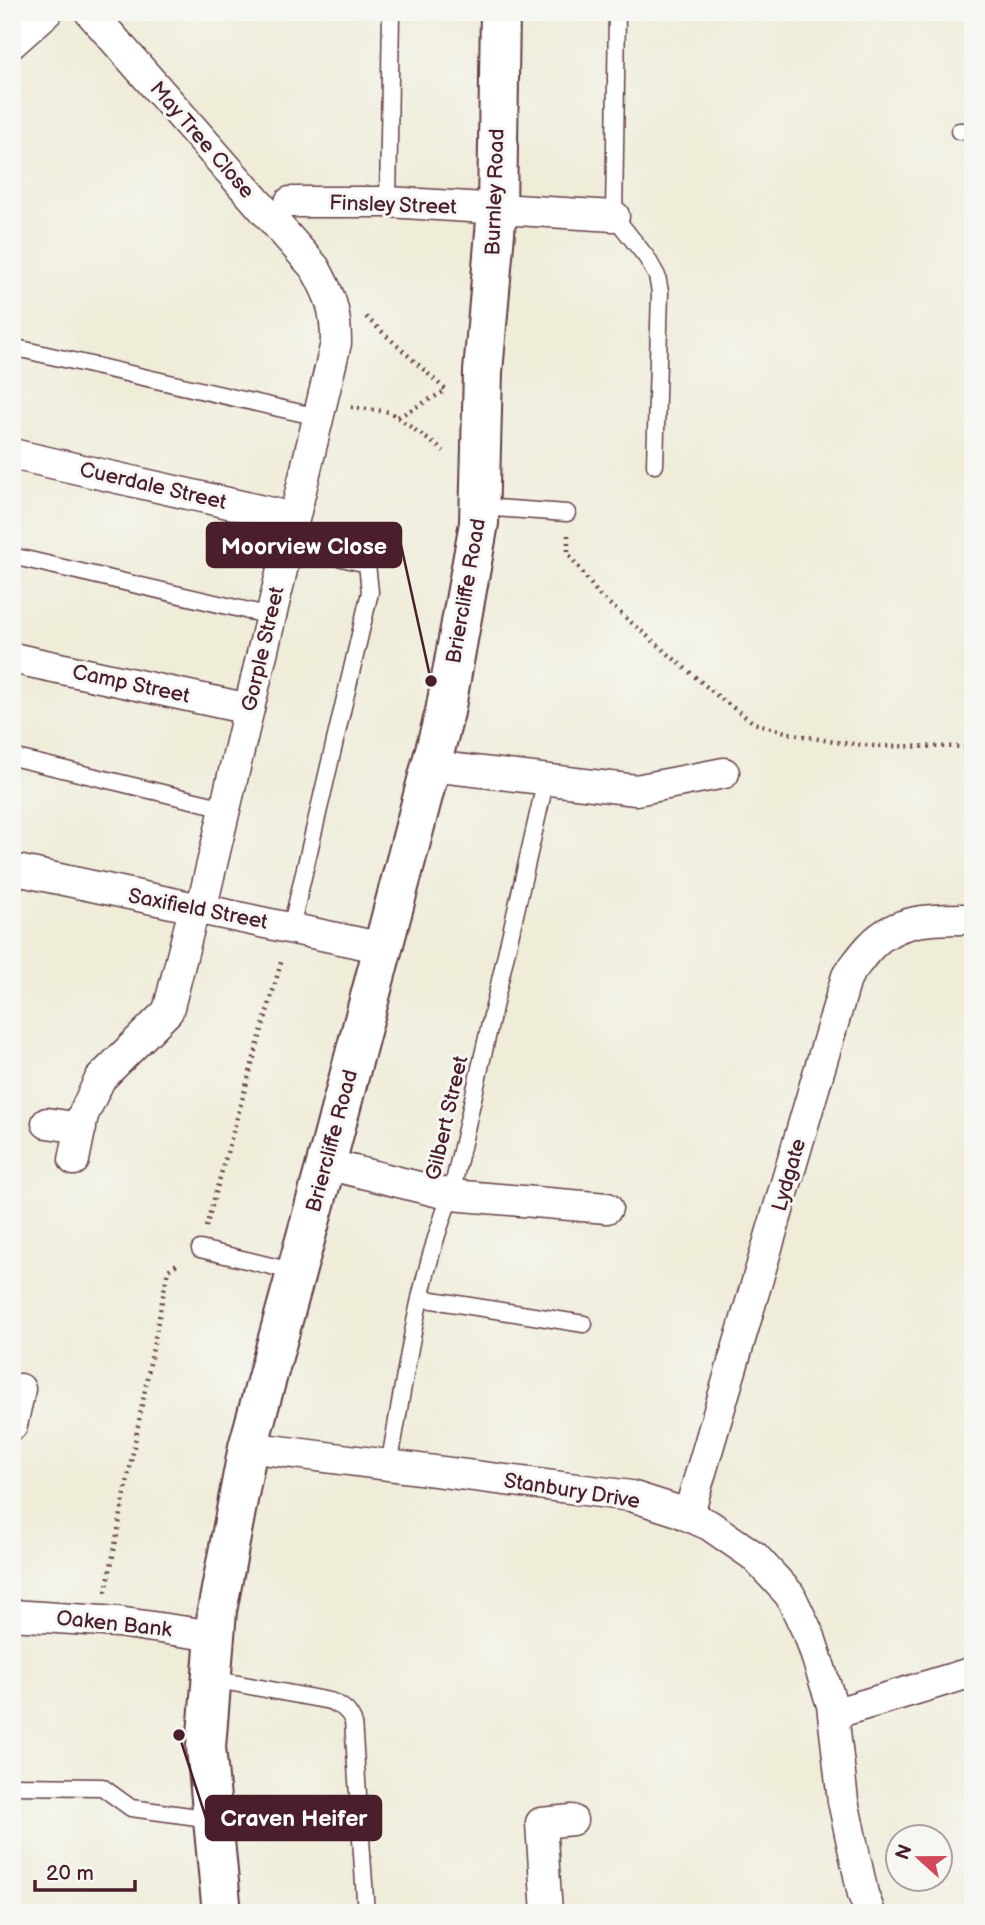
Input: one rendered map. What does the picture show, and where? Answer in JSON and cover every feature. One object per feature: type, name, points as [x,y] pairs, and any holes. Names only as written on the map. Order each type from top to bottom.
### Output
[{"type":"street","points":[[12,43],[47,12]]},
{"type":"street","name":"May Tree Close","points":[[90,12],[315,268]]},
{"type":"street","name":"Burnley Road","points":[[483,381],[497,209],[500,12]]},
{"type":"street","name":"Finsley Street","points":[[290,202],[388,202],[614,216]]},
{"type":"street","name":"Gorple Street","points":[[74,1160],[83,1115],[100,1079],[168,1011],[198,909],[225,808],[336,343],[336,316],[328,292],[315,268]]},
{"type":"street","name":"Briercliffe Road","points":[[222,1913],[206,1747],[217,1611],[248,1447],[445,712],[479,523],[483,381]]},
{"type":"street","name":"Cuerdale Street","points":[[12,454],[291,532]]},
{"type":"street","name":"Camp Street","points":[[12,658],[249,709]]},
{"type":"street","points":[[430,766],[636,790],[724,773]]},
{"type":"street","name":"Saxifield Street","points":[[12,869],[383,947]]},
{"type":"street","name":"Lydgate","points":[[688,1516],[848,976],[872,945],[899,925],[936,919],[973,919]]},
{"type":"street","points":[[47,1122],[81,1128]]},
{"type":"street","points":[[326,1164],[451,1195],[607,1208]]},
{"type":"street","points":[[12,1425],[20,1389]]},
{"type":"street","name":"Stanbury Drive","points":[[248,1447],[631,1496],[709,1525],[754,1556],[790,1595],[810,1637],[833,1714],[843,1801],[863,1894],[870,1913]]},
{"type":"street","name":"Oaken Bank","points":[[12,1615],[118,1622],[215,1636]]},
{"type":"street","points":[[833,1714],[973,1672]]},
{"type":"street","points":[[547,1913],[529,1824],[572,1819]]},
{"type":"lane","points":[[388,202],[391,12]]},
{"type":"lane","points":[[617,12],[614,216],[647,258],[657,276],[660,292],[655,465]]},
{"type":"lane","points":[[12,347],[318,417]]},
{"type":"lane","points":[[481,488],[567,513]]},
{"type":"lane","points":[[291,532],[367,564],[370,592],[291,928]]},
{"type":"lane","points":[[12,556],[271,616]]},
{"type":"lane","points":[[12,757],[225,808]]},
{"type":"lane","name":"Gilbert Street","points":[[389,1465],[420,1298],[438,1228],[451,1195],[546,779]]},
{"type":"lane","points":[[200,1249],[296,1272]]},
{"type":"lane","points":[[420,1298],[584,1324]]},
{"type":"lane","points":[[211,1679],[330,1702],[343,1706],[349,1713],[353,1721],[366,1913]]},
{"type":"lane","points":[[12,1786],[102,1787],[131,1808],[212,1819]]},
{"type":"path","points":[[365,316],[445,391]]},
{"type":"path","points":[[398,417],[445,391],[483,381]]},
{"type":"path","points":[[318,417],[355,405],[390,412],[461,464],[481,488]]},
{"type":"path","points":[[567,513],[568,553],[599,595],[720,698],[754,723],[834,742],[875,746],[973,747]]},
{"type":"place","name":"Moorview Close","points":[[431,681]]},
{"type":"place","name":"Craven Heifer","points":[[179,1735]]}]
